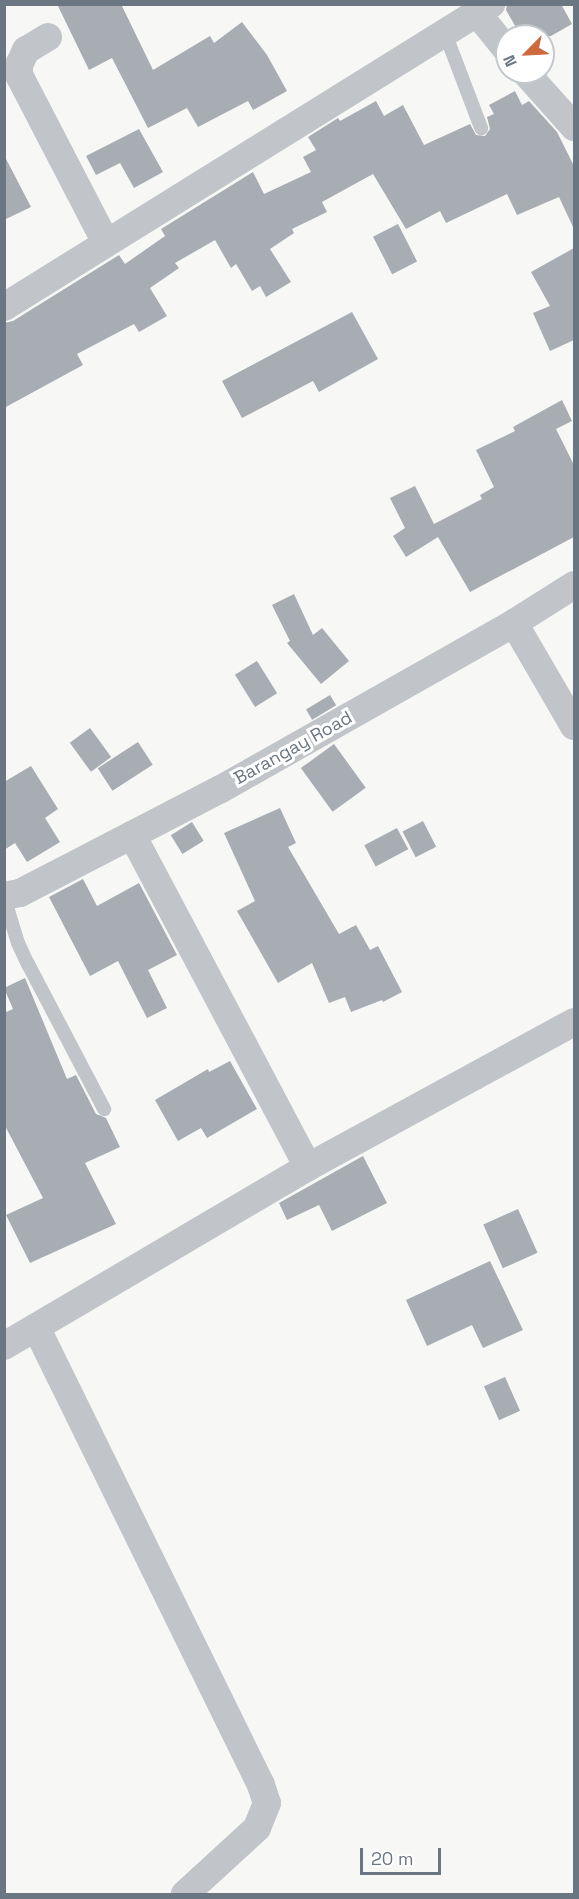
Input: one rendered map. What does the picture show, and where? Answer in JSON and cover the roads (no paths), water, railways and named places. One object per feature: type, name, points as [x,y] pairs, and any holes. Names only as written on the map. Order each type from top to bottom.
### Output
[{"type":"street","points":[[4,307],[484,9],[495,29]]},
{"type":"street","points":[[48,37],[26,50],[19,65],[19,75],[106,243]]},
{"type":"street","points":[[536,84],[574,127]]},
{"type":"street","name":"Barangay Road","points":[[4,896],[20,894],[230,784],[514,623],[574,585]]},
{"type":"street","points":[[514,623],[574,726]]},
{"type":"street","points":[[132,835],[308,1167]]},
{"type":"street","points":[[4,1346],[38,1329],[308,1167],[574,1022]]},
{"type":"street","points":[[38,1329],[255,1774],[267,1803],[257,1828],[185,1894]]},
{"type":"lane","points":[[445,33],[481,128]]},
{"type":"lane","points":[[4,896],[23,953],[104,1108]]}]
